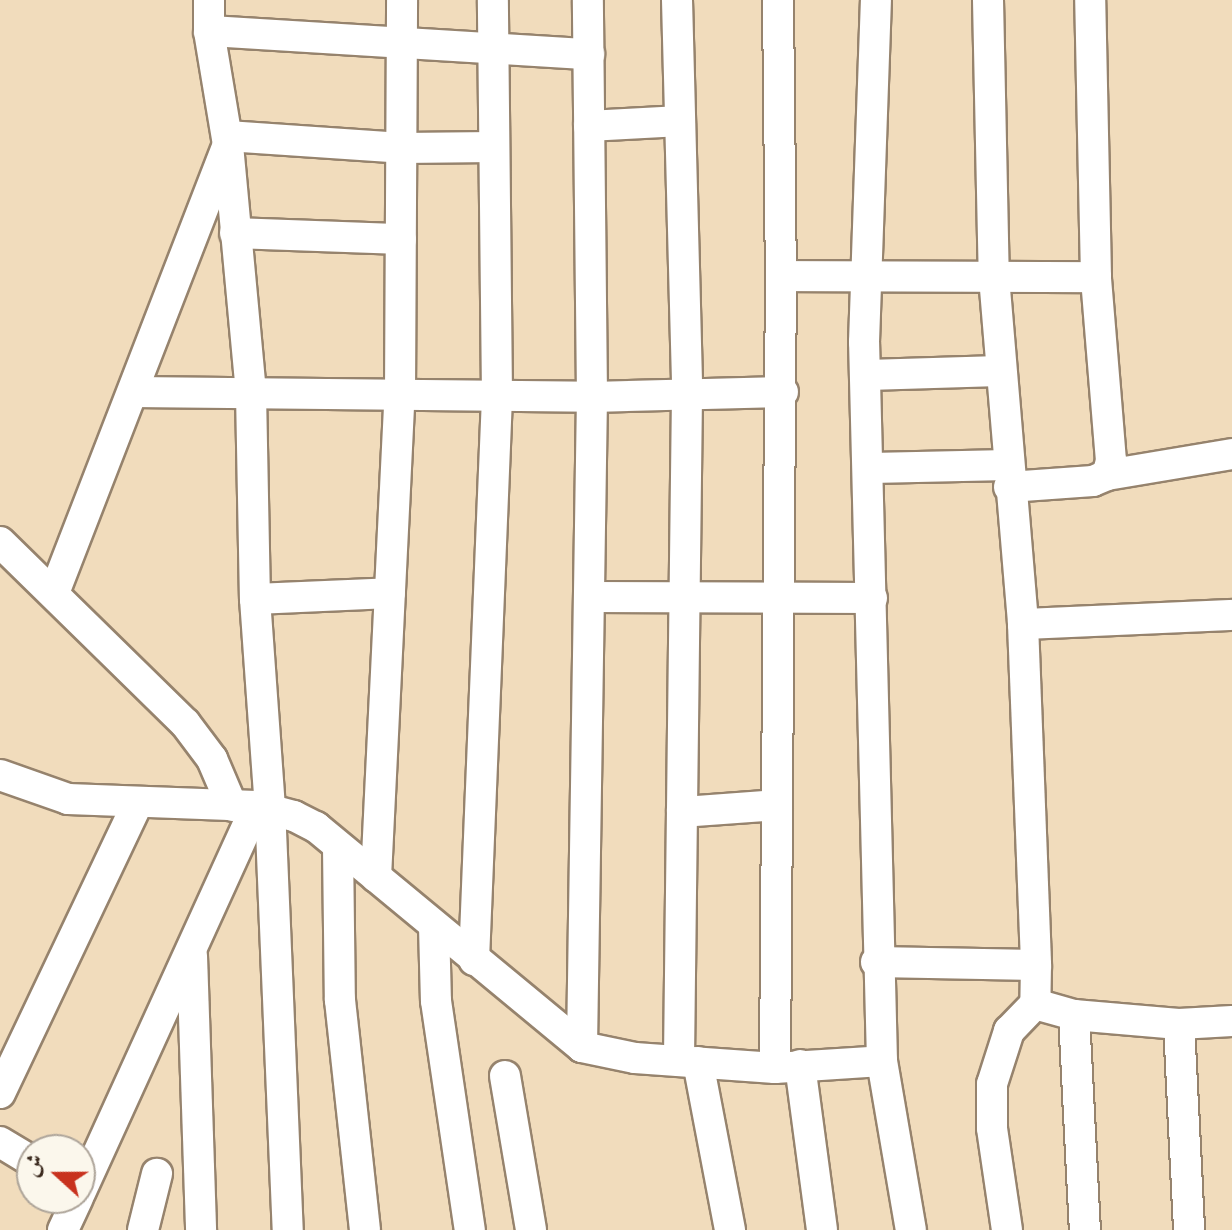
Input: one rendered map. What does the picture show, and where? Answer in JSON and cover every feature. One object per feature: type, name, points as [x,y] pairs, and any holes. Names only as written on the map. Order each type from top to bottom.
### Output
[{"type":"street","points":[[209,0],[209,31],[227,140],[251,393],[255,599],[253,806],[288,1230]]},
{"type":"street","points":[[376,877],[400,394],[402,0]]},
{"type":"street","points":[[474,960],[497,396],[493,0]]},
{"type":"street","points":[[582,1047],[592,397],[588,0]]},
{"type":"street","points":[[677,0],[687,394],[682,812],[688,1062],[730,1230]]},
{"type":"street","points":[[778,0],[783,392],[777,805],[788,1066],[822,1230]]},
{"type":"street","points":[[876,0],[866,375],[871,468],[876,962],[882,1061],[911,1230]]},
{"type":"street","points":[[988,0],[994,277],[1008,476],[1023,624],[1036,965],[1035,1004],[1009,1031],[992,1084],[992,1128],[1007,1230]]},
{"type":"street","points":[[1090,0],[1096,277],[1112,458],[1107,475]]},
{"type":"street","points":[[209,31],[492,51],[589,54]]},
{"type":"street","points":[[589,126],[680,121]]},
{"type":"street","points":[[227,140],[402,148],[494,147]]},
{"type":"street","points":[[54,593],[227,140]]},
{"type":"street","points":[[235,233],[401,239]]},
{"type":"street","points":[[781,276],[1096,277]]},
{"type":"street","points":[[866,375],[1001,371]]},
{"type":"street","points":[[133,392],[592,397],[783,392]]},
{"type":"street","points":[[871,468],[1008,476],[1061,486],[1232,454]]},
{"type":"street","points":[[0,542],[185,723],[253,806]]},
{"type":"street","points":[[255,599],[390,593]]},
{"type":"street","points":[[590,597],[872,598]]},
{"type":"street","points":[[1023,624],[1232,615]]},
{"type":"street","points":[[0,775],[68,799],[253,806],[316,827],[582,1047],[688,1062],[788,1066],[882,1061]]},
{"type":"street","points":[[0,1093],[137,804]]},
{"type":"street","points":[[682,812],[777,805]]},
{"type":"street","points":[[96,1158],[253,806]]},
{"type":"street","points":[[338,847],[340,1000],[365,1230]]},
{"type":"street","points":[[434,926],[436,1001],[470,1230]]},
{"type":"street","points":[[192,947],[201,1230]]},
{"type":"street","points":[[876,962],[1036,965]]},
{"type":"street","points":[[1035,1004],[1074,1015],[1179,1024],[1232,1021]]},
{"type":"street","points":[[1074,1015],[1085,1230]]},
{"type":"street","points":[[1179,1024],[1189,1230]]},
{"type":"street","points":[[505,1076],[531,1230]]},
{"type":"street","points":[[143,1230],[157,1174]]}]
